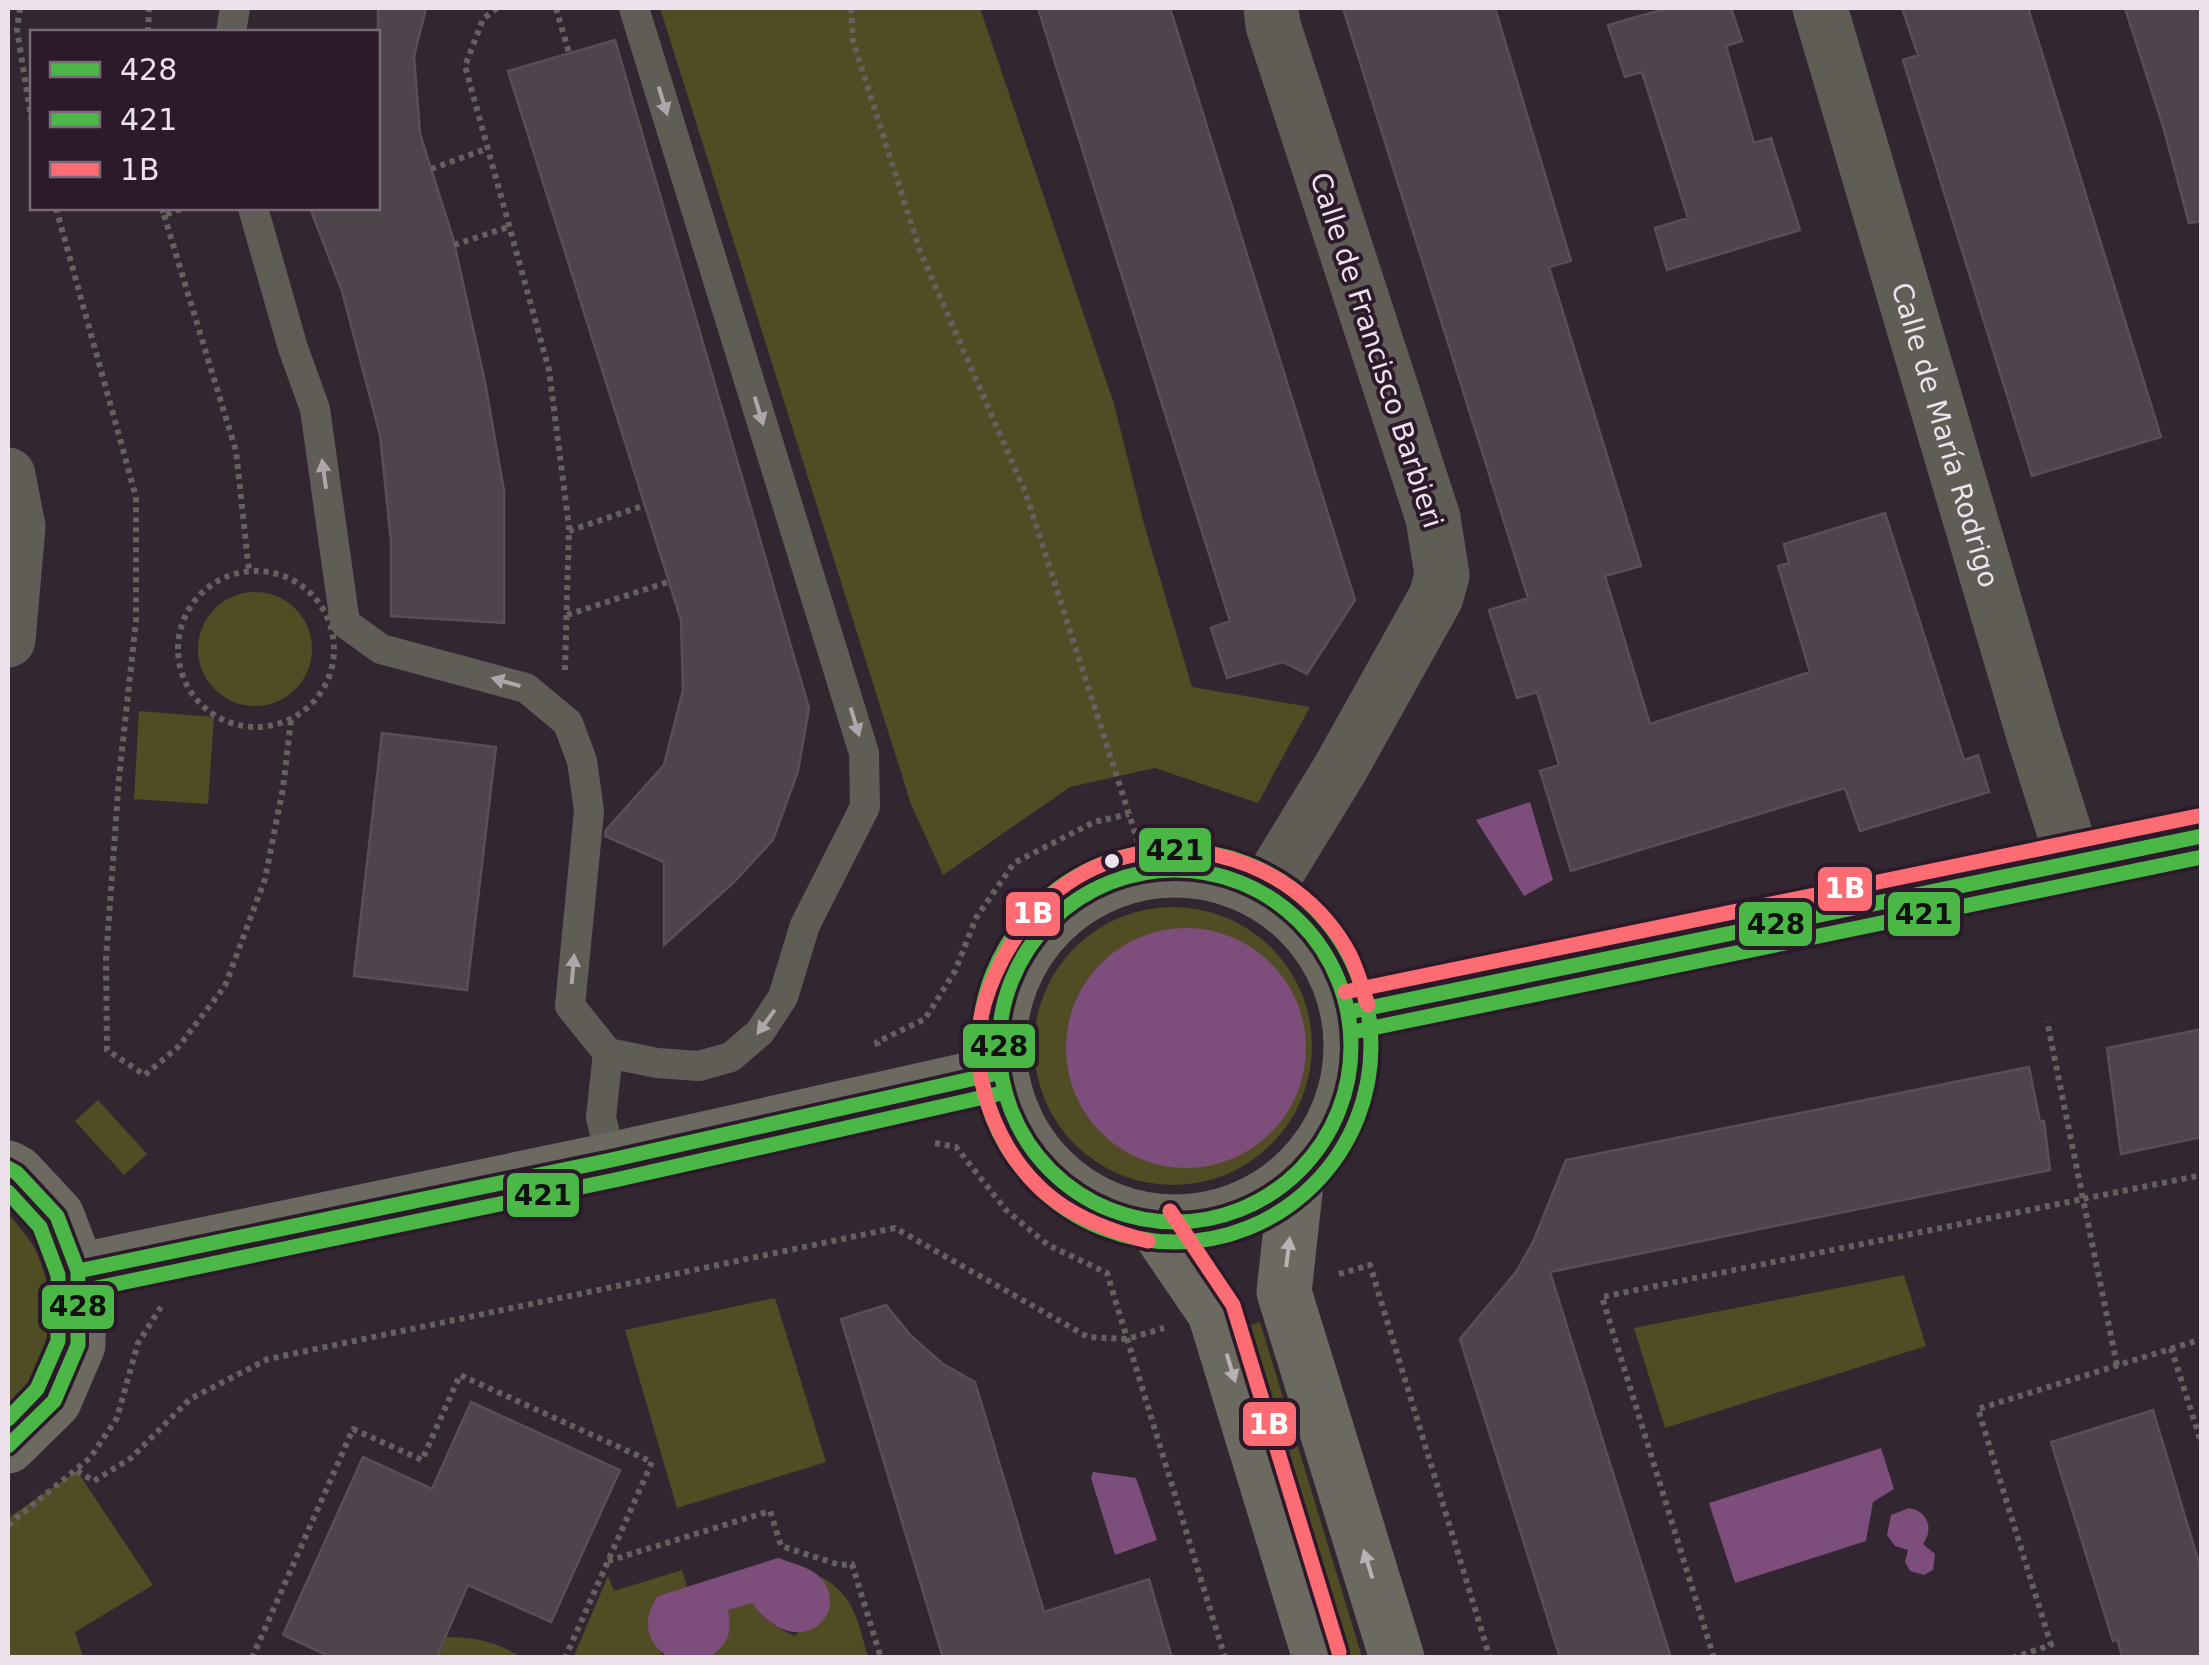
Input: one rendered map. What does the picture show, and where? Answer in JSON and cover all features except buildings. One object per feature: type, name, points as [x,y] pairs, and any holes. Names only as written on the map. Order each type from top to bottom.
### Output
[{"type":"main road","points":[[1348,1012],[2202,836]]},
{"type":"main road","points":[[1187,868],[1229,876],[1264,893],[1304,924],[1332,963],[1348,1012],[1351,1066],[1342,1107],[1323,1144],[1297,1174],[1264,1200],[1215,1219],[1153,1222],[1104,1208],[1060,1180],[1020,1132],[998,1072],[1001,1013],[1020,959],[1050,920],[1095,888],[1147,870],[1187,868]]},
{"type":"main road","points":[[78,1272],[611,1160],[998,1072]]},
{"type":"main road","points":[[8,1168],[58,1216],[78,1272],[78,1346],[54,1401],[8,1446]]},
{"type":"main road","points":[[1297,1174],[1284,1292],[1397,1658]]},
{"type":"main road","points":[[1153,1222],[1214,1313],[1320,1658]]},
{"type":"street","name":"Calle de Francisco Barbieri","points":[[1264,893],[1350,752],[1436,597],[1442,575],[1432,518],[1271,8]]},
{"type":"street","name":"Calle de María Rodrigo","points":[[1820,8],[2074,862]]},
{"type":"street","points":[[8,475],[18,527],[8,640]]},
{"type":"lane","points":[[254,210],[293,348],[315,409],[345,623],[381,649],[526,688],[568,723],[582,761],[589,811],[570,1006],[608,1054],[699,1066],[731,1057],[760,1032],[783,997],[806,925],[866,807],[864,752],[634,8]]},
{"type":"lane","points":[[608,1054],[601,1117],[611,1160]]},
{"type":"path","points":[[20,8],[17,28],[30,111]]},
{"type":"path","points":[[497,8],[483,19],[465,66],[549,370],[569,531],[567,664],[551,709]]},
{"type":"path","points":[[556,8],[570,53]]},
{"type":"path","points":[[850,8],[853,41],[920,251],[1026,494],[1147,870]]},
{"type":"path","points":[[431,169],[486,149]]},
{"type":"path","points":[[57,210],[136,497],[136,621],[119,778],[106,995],[108,1050],[145,1074],[178,1046],[226,986],[265,879],[283,788],[291,720]]},
{"type":"path","points":[[163,211],[236,451],[249,571]]},
{"type":"path","points":[[454,245],[508,227]]},
{"type":"path","points":[[569,531],[645,505]]},
{"type":"path","points":[[249,571],[276,573],[300,584],[320,604],[332,628],[335,654],[328,681],[313,704],[291,720],[266,728],[242,726],[219,718],[200,704],[179,662],[179,637],[186,614],[197,598],[230,575],[249,571]]},
{"type":"path","points":[[567,615],[668,582]]},
{"type":"path","points":[[1129,814],[1094,822],[1014,863],[976,918],[954,971],[925,1020],[877,1042],[900,1142],[920,1140],[956,1147],[1006,1210],[1048,1244],[1107,1273],[1225,1658]]},
{"type":"path","points":[[2046,1021],[2117,1366]]},
{"type":"path","points":[[1714,1658],[1602,1296],[2202,1175]]},
{"type":"path","points":[[76,1471],[94,1481],[131,1458],[190,1398],[268,1359],[895,1228],[1088,1337],[1128,1339]]},
{"type":"path","points":[[8,1525],[90,1458],[116,1418],[138,1343],[170,1294]]},
{"type":"path","points":[[2012,1658],[2052,1645],[1978,1409],[2202,1339]]},
{"type":"path","points":[[2171,1348],[2202,1445]]},
{"type":"path","points":[[251,1657],[354,1429],[422,1460],[460,1374],[652,1462],[565,1658]]},
{"type":"path","points":[[608,1561],[770,1511],[781,1546],[840,1565],[852,1564],[880,1658]]},
{"type":"shaded area","points":[[660,8],[980,8],[1114,404],[1192,687],[1310,707],[1258,803],[1155,768],[1070,787],[943,875],[911,804]]},
{"type":"shaded area","points":[[255,592],[277,596],[295,609],[308,627],[312,649],[308,671],[295,689],[277,702],[255,706],[233,702],[215,689],[202,671],[198,649],[202,627],[215,609],[233,596]]},
{"type":"shaded area","points":[[139,711],[214,717],[208,804],[134,799]]},
{"type":"shaded area","points":[[1530,802],[1553,880],[1524,896],[1476,820]]},
{"type":"shaded area","points":[[1173,907],[1200,909],[1226,917],[1272,947],[1302,993],[1310,1019],[1310,1073],[1302,1099],[1272,1145],[1226,1175],[1200,1183],[1173,1185],[1146,1183],[1120,1175],[1074,1145],[1044,1099],[1036,1073],[1034,1046],[1036,1019],[1044,993],[1074,947],[1120,917],[1146,909]]},
{"type":"shaded area","points":[[1186,928],[1232,937],[1271,963],[1297,1002],[1306,1048],[1297,1094],[1271,1133],[1232,1159],[1186,1168],[1140,1159],[1101,1133],[1075,1094],[1066,1048],[1075,1002],[1101,963],[1140,937]]},
{"type":"shaded area","points":[[98,1100],[147,1154],[124,1175],[75,1121]]},
{"type":"shaded area","points":[[8,1213],[36,1251],[44,1272],[49,1314],[42,1354],[8,1409]]},
{"type":"shaded area","points":[[1904,1275],[1926,1346],[1665,1428],[1634,1328]]},
{"type":"shaded area","points":[[775,1298],[826,1462],[677,1508],[625,1330]]},
{"type":"shaded area","points":[[1260,1322],[1362,1657],[1350,1657],[1249,1326]]},
{"type":"shaded area","points":[[1881,1448],[1894,1489],[1873,1502],[1866,1541],[1735,1583],[1709,1503]]},
{"type":"shaded area","points":[[77,1471],[153,1585],[75,1632],[83,1657],[8,1657],[8,1518]]},
{"type":"shaded area","points":[[1093,1472],[1136,1478],[1157,1540],[1115,1555],[1091,1478]]},
{"type":"shaded area","points":[[1909,1508],[1925,1517],[1928,1532],[1923,1544],[1935,1554],[1933,1570],[1924,1575],[1910,1571],[1905,1562],[1908,1550],[1895,1546],[1887,1535],[1891,1515]]},
{"type":"shaded area","points":[[778,1558],[817,1574],[829,1592],[830,1606],[815,1627],[802,1632],[787,1630],[769,1621],[752,1603],[728,1610],[728,1636],[711,1657],[668,1657],[654,1644],[648,1621],[658,1596]]},
{"type":"shaded area","points":[[682,1570],[687,1587],[658,1596],[661,1654],[668,1657],[573,1658],[608,1576],[614,1591]]},
{"type":"shaded area","points":[[820,1576],[848,1601],[868,1657],[711,1658],[727,1636],[728,1610],[753,1602],[771,1622],[795,1636],[829,1592]]},
{"type":"shaded area","points":[[445,1637],[484,1641],[521,1657],[436,1658]]},
{"type":"transit line","name":"1B","points":[[1345,992],[2198,816]]},
{"type":"transit line","name":"428","points":[[1349,1012],[2202,836]]},
{"type":"transit line","name":"421","points":[[1175,850],[1213,854],[1250,865],[1284,883],[1314,907],[1338,937],[1356,971],[1367,1008],[1371,1046],[1367,1084],[1356,1121],[1338,1155],[1314,1185],[1284,1209],[1250,1227],[1213,1238],[1175,1242],[1137,1238],[1100,1227],[1066,1209],[1036,1185],[1012,1155],[994,1121],[983,1084],[979,1046],[983,1008],[994,971],[1012,937],[1036,907],[1066,883],[1100,865],[1137,854],[1175,850]]},
{"type":"transit line","name":"1B","points":[[1148,1241],[1098,1224],[1055,1201],[1021,1167],[986,1099],[978,1059],[985,1000],[1007,950],[1041,905],[1095,867],[1136,854],[1177,851],[1219,856],[1258,869],[1294,891],[1326,919],[1350,955],[1368,1005]]},
{"type":"transit line","name":"421","points":[[1353,1032],[2202,857]]},
{"type":"transit line","name":"428","points":[[1175,870],[1209,873],[1242,883],[1300,921],[1338,979],[1348,1012],[1351,1046],[1348,1080],[1338,1113],[1300,1171],[1242,1209],[1209,1219],[1175,1222],[1141,1219],[1108,1209],[1050,1171],[1012,1113],[1002,1080],[999,1046],[1002,1012],[1012,979],[1050,921],[1108,883],[1141,873],[1175,870]]},
{"type":"transit line","name":"428","points":[[78,1271],[611,1160],[998,1073]]},
{"type":"transit line","name":"421","points":[[82,1291],[615,1180],[1002,1093]]},
{"type":"transit line","name":"428","points":[[8,1168],[57,1216],[78,1271],[78,1345],[54,1401],[8,1446]]},
{"type":"transit line","name":"421","points":[[8,1192],[40,1227],[58,1275],[58,1341],[37,1389],[8,1419]]},
{"type":"transit line","name":"1B","points":[[1170,1211],[1233,1305],[1339,1652]]}]
